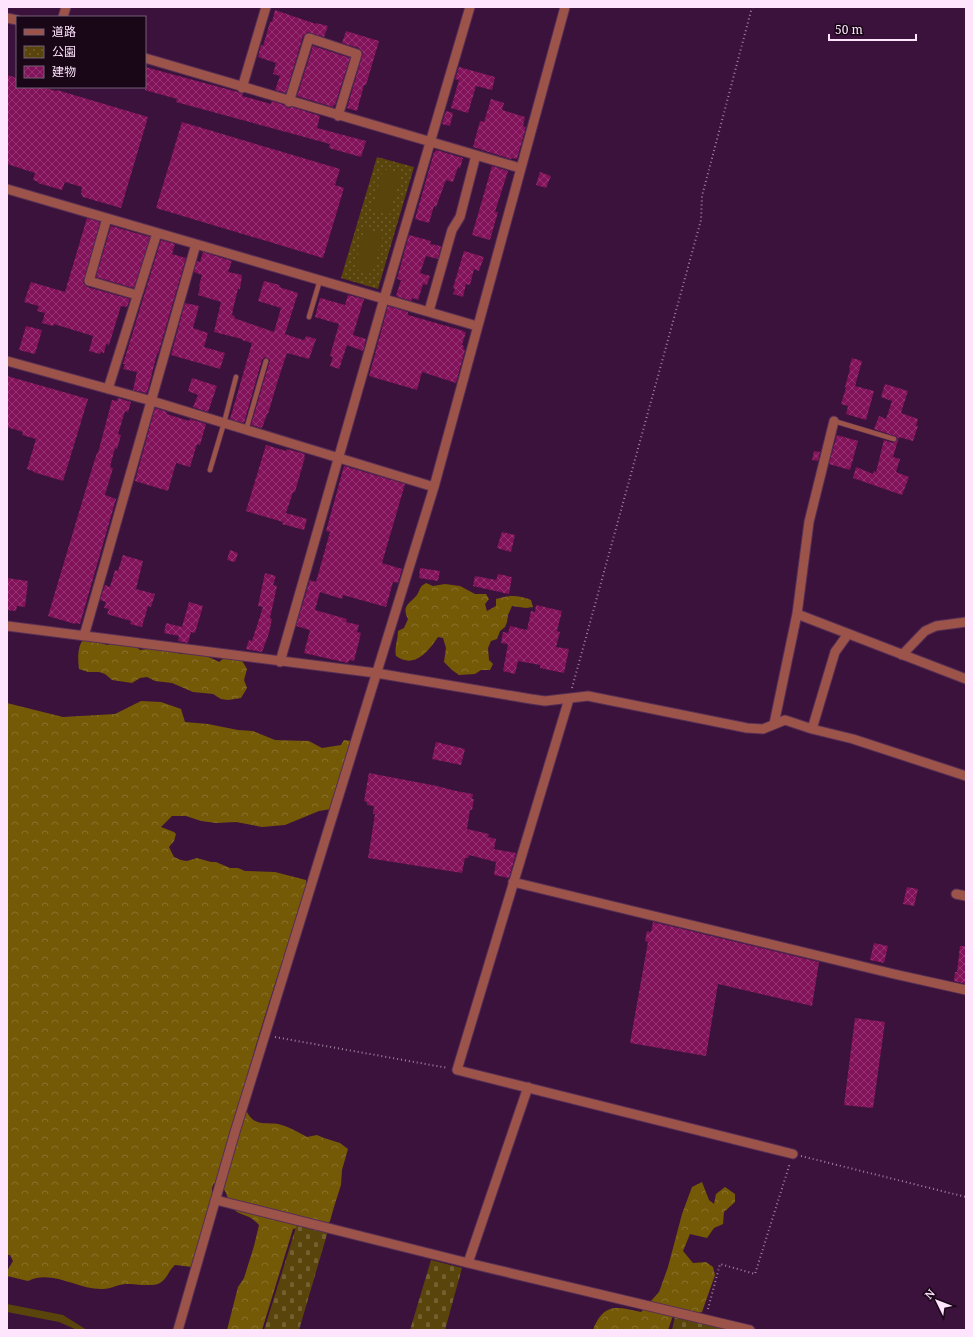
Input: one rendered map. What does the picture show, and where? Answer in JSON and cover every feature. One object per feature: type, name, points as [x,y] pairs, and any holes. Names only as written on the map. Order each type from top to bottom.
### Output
[{"type":"street","points":[[242,88],[266,7]]},
{"type":"street","points":[[280,662],[384,299],[470,7]]},
{"type":"street","points":[[178,1330],[265,1035],[434,487],[565,7]]},
{"type":"street","points":[[289,102],[309,38],[358,54],[338,116]]},
{"type":"street","points":[[146,58],[289,102],[520,168]]},
{"type":"street","points":[[429,311],[452,230],[460,217],[476,155]]},
{"type":"street","points":[[7,189],[478,326]]},
{"type":"street","points":[[107,218],[89,281],[137,295]]},
{"type":"street","points":[[108,389],[157,233]]},
{"type":"street","points":[[84,636],[196,244]]},
{"type":"street","points":[[7,361],[152,401],[434,487]]},
{"type":"street","points":[[774,724],[797,614],[809,522],[834,421]]},
{"type":"street","points":[[797,614],[966,679]]},
{"type":"street","points":[[902,655],[926,631],[936,626],[966,622]]},
{"type":"street","points":[[7,626],[280,662],[376,673],[531,699],[569,699],[588,696],[763,730],[785,720],[812,729],[853,739],[966,776]]},
{"type":"street","points":[[812,729],[835,652],[848,634]]},
{"type":"street","points":[[569,699],[457,1070],[793,1154]]},
{"type":"street","points":[[513,882],[966,990]]},
{"type":"street","points":[[956,894],[966,896]]},
{"type":"street","points":[[468,1263],[528,1087]]},
{"type":"street","points":[[216,1200],[468,1263],[705,1318],[750,1330]]},
{"type":"lane","points":[[309,317],[320,280]]},
{"type":"lane","points":[[246,430],[266,361]]},
{"type":"lane","points":[[210,470],[236,377]]},
{"type":"lane","points":[[834,421],[894,439]]},
{"type":"path","points":[[569,699],[701,220],[702,196],[752,7]]},
{"type":"path","points":[[265,1035],[457,1070]]},
{"type":"path","points":[[705,1318],[720,1264],[755,1274],[793,1154],[966,1196]]},
{"type":"green space","points":[[377,157],[414,167],[378,289],[341,278]]},
{"type":"green space","points":[[383,169],[401,174],[390,214],[372,209]]},
{"type":"green space","points":[[365,228],[383,234],[372,274],[354,269]]},
{"type":"green space","points":[[426,583],[433,586],[445,584],[460,586],[475,594],[486,594],[489,599],[485,604],[487,611],[496,606],[496,599],[509,596],[518,596],[531,600],[533,607],[526,608],[512,606],[505,627],[500,631],[497,639],[491,641],[488,648],[489,660],[493,664],[490,670],[481,670],[475,674],[459,675],[444,662],[446,648],[443,638],[438,637],[425,653],[415,660],[403,660],[396,656],[395,650],[398,631],[404,628],[408,619],[405,611],[407,605]]},
{"type":"green space","points":[[83,640],[107,645],[114,643],[134,645],[140,650],[154,648],[173,650],[180,654],[190,653],[200,655],[219,662],[224,658],[241,659],[247,669],[244,680],[247,688],[241,698],[228,700],[221,699],[213,694],[193,692],[172,683],[155,681],[147,677],[140,678],[132,683],[112,680],[105,674],[99,672],[88,672],[79,669],[79,650]]},
{"type":"green space","points":[[141,701],[161,702],[181,709],[185,722],[253,731],[275,740],[309,741],[322,748],[341,745],[344,740],[352,741],[331,809],[319,811],[285,825],[262,827],[236,822],[216,823],[201,821],[186,816],[172,816],[161,827],[176,834],[174,841],[169,847],[174,857],[181,860],[187,861],[197,858],[216,862],[230,868],[238,868],[245,871],[275,872],[306,880],[307,887],[270,999],[250,1066],[249,1077],[251,1098],[246,1110],[252,1119],[260,1123],[282,1125],[307,1137],[317,1135],[340,1143],[348,1149],[342,1170],[341,1185],[330,1221],[322,1232],[303,1227],[293,1229],[262,1330],[227,1330],[238,1287],[244,1278],[259,1225],[250,1218],[237,1212],[230,1204],[223,1189],[214,1183],[212,1188],[212,1199],[192,1267],[175,1265],[165,1279],[160,1283],[149,1285],[124,1284],[103,1289],[47,1277],[28,1281],[7,1276],[7,1271],[13,1261],[10,1255],[7,1255],[7,703],[63,717],[115,714]]},
{"type":"green space","points":[[702,1182],[709,1200],[714,1204],[716,1194],[725,1187],[735,1194],[735,1202],[724,1212],[723,1224],[714,1228],[707,1238],[690,1234],[683,1251],[693,1263],[706,1262],[713,1267],[715,1275],[702,1312],[695,1314],[674,1313],[668,1330],[593,1330],[597,1321],[607,1311],[618,1308],[641,1312],[659,1292],[668,1267],[682,1214],[692,1187]]},
{"type":"green space","points":[[297,1224],[328,1231],[299,1330],[264,1330]]},
{"type":"green space","points":[[431,1260],[462,1268],[445,1330],[410,1330]]},
{"type":"green space","points":[[7,1304],[63,1315],[87,1330],[77,1330],[59,1322],[7,1312]]},
{"type":"green space","points":[[675,1316],[734,1330],[672,1330]]},
{"type":"building","points":[[275,10],[316,24],[328,26],[324,37],[308,32],[303,36],[286,93],[275,90],[280,76],[273,74],[276,63],[258,57],[270,22],[272,22]]},
{"type":"building","points":[[346,31],[379,41],[357,111],[347,108],[363,53],[359,48],[342,43]]},
{"type":"building","points":[[313,46],[350,58],[335,105],[333,107],[297,96]]},
{"type":"building","points":[[146,67],[238,92],[243,94],[242,96],[271,104],[272,101],[288,108],[292,107],[320,116],[317,128],[366,141],[361,157],[329,148],[330,144],[176,102],[177,99],[145,90]]},
{"type":"building","points":[[459,67],[495,77],[492,90],[476,86],[468,113],[451,108],[459,80],[455,79]]},
{"type":"building","points":[[7,75],[16,78],[16,88],[45,88],[57,90],[148,117],[121,208],[83,197],[81,194],[82,187],[65,182],[62,190],[38,183],[39,182],[33,180],[35,173],[7,164]]},
{"type":"building","points":[[491,99],[504,103],[502,110],[525,117],[523,126],[526,127],[517,159],[511,159],[473,147],[480,121],[484,122]]},
{"type":"building","points":[[446,111],[453,113],[450,126],[442,124]]},
{"type":"building","points":[[182,122],[340,169],[335,185],[344,188],[323,258],[156,208]]},
{"type":"building","points":[[436,150],[463,158],[453,182],[446,180],[436,207],[434,206],[429,223],[415,219],[434,152]]},
{"type":"building","points":[[492,166],[508,171],[495,212],[498,212],[490,240],[472,235]]},
{"type":"building","points":[[540,172],[551,176],[546,188],[536,185]]},
{"type":"building","points":[[87,218],[100,222],[83,283],[87,287],[130,299],[127,307],[121,306],[109,345],[106,344],[104,353],[101,352],[100,354],[89,351],[93,336],[54,324],[53,326],[42,323],[45,313],[37,311],[39,306],[24,302],[31,282],[65,292]]},
{"type":"building","points":[[111,226],[150,237],[134,288],[96,277]]},
{"type":"building","points":[[409,235],[431,241],[430,244],[441,246],[438,259],[426,256],[420,273],[430,276],[427,285],[423,284],[418,300],[412,298],[411,301],[396,296],[401,280],[397,279]]},
{"type":"building","points":[[161,240],[175,244],[172,254],[186,258],[157,354],[147,393],[133,390],[137,372],[123,369],[125,364],[123,364]]},
{"type":"building","points":[[464,251],[484,257],[479,271],[474,269],[470,285],[466,284],[463,297],[453,294],[455,289],[453,288]]},
{"type":"building","points":[[203,252],[232,261],[228,272],[242,275],[240,289],[238,289],[233,309],[232,315],[235,316],[234,318],[274,332],[281,308],[258,301],[264,281],[280,285],[279,287],[298,293],[285,334],[303,340],[306,336],[316,339],[309,359],[287,353],[268,414],[262,428],[251,425],[270,360],[265,357],[262,360],[244,423],[230,419],[252,343],[214,332],[221,302],[198,295],[202,275],[194,272],[197,261],[200,262]]},
{"type":"building","points":[[348,295],[364,299],[353,335],[366,339],[363,351],[347,345],[339,369],[330,366],[333,357],[330,356],[339,324],[315,317],[320,298],[345,305]]},
{"type":"building","points":[[185,303],[199,306],[193,328],[208,333],[204,347],[225,353],[220,369],[171,355]]},
{"type":"building","points":[[388,306],[408,312],[408,315],[466,332],[462,345],[464,346],[463,349],[465,350],[456,383],[422,372],[417,390],[369,376]]},
{"type":"building","points":[[26,326],[42,330],[35,354],[19,350]]},
{"type":"building","points":[[852,358],[862,361],[855,386],[874,391],[866,420],[846,414],[848,406],[841,404]]},
{"type":"building","points":[[7,376],[88,399],[63,481],[27,469],[36,439],[22,435],[23,432],[7,427]]},
{"type":"building","points":[[192,378],[217,386],[208,412],[193,407],[198,395],[188,391]]},
{"type":"building","points":[[885,384],[908,391],[901,413],[918,419],[916,426],[918,426],[913,441],[899,437],[893,457],[900,459],[896,472],[909,477],[902,495],[853,478],[856,467],[873,474],[874,471],[876,472],[884,440],[893,443],[898,438],[874,429],[879,416],[886,419],[892,401],[881,397]]},
{"type":"building","points":[[118,398],[131,402],[128,412],[125,411],[118,434],[121,435],[117,449],[115,448],[110,467],[113,468],[105,495],[116,499],[80,624],[75,624],[48,616],[98,453],[112,400],[117,401]]},
{"type":"building","points":[[155,408],[167,412],[167,414],[189,421],[190,419],[206,424],[200,445],[197,444],[190,467],[176,463],[168,491],[135,481]]},
{"type":"building","points":[[837,435],[858,441],[850,470],[829,464]]},
{"type":"building","points":[[266,445],[286,451],[287,449],[305,454],[295,492],[293,492],[286,513],[307,519],[304,530],[246,511]]},
{"type":"building","points":[[814,451],[820,452],[818,461],[812,460]]},
{"type":"building","points":[[344,466],[405,484],[382,563],[402,569],[398,583],[393,582],[386,607],[343,595],[342,599],[320,592],[315,610],[347,619],[346,622],[359,625],[357,632],[361,633],[354,661],[349,660],[348,663],[304,653],[310,630],[296,626],[310,580],[316,582],[330,532],[326,531]]},
{"type":"building","points":[[502,532],[515,535],[511,552],[497,548]]},
{"type":"building","points":[[230,550],[238,553],[235,562],[227,560]]},
{"type":"building","points":[[123,555],[143,561],[136,589],[155,594],[151,607],[148,606],[142,627],[130,624],[131,621],[107,614],[109,609],[104,608],[106,602],[100,600],[105,585],[110,587],[115,570],[118,571]]},
{"type":"building","points":[[420,568],[440,571],[438,581],[419,578]]},
{"type":"building","points":[[265,573],[276,576],[273,585],[277,586],[270,618],[272,619],[269,633],[262,652],[246,649],[249,640],[252,641],[263,607],[258,606]]},
{"type":"building","points":[[498,574],[512,577],[509,594],[473,586],[475,576],[496,580]]},
{"type":"building","points":[[7,578],[28,581],[25,607],[17,606],[16,611],[7,610]]},
{"type":"building","points":[[189,602],[203,606],[195,633],[191,632],[188,643],[178,641],[179,636],[164,633],[166,623],[182,627]]},
{"type":"building","points":[[536,605],[562,611],[557,631],[560,632],[556,647],[569,649],[564,673],[540,668],[540,665],[518,661],[515,674],[503,671],[508,644],[501,643],[503,632],[508,633],[510,626],[527,630],[531,611],[535,612]]},
{"type":"building","points":[[436,742],[465,749],[461,765],[432,759]]},
{"type":"building","points":[[369,773],[473,794],[472,799],[474,799],[472,810],[470,810],[467,829],[489,834],[488,837],[496,839],[494,849],[516,853],[509,878],[494,875],[496,862],[469,855],[468,858],[465,858],[462,873],[368,858],[375,814],[373,814],[374,806],[367,805],[367,802],[364,801]]},
{"type":"building","points":[[907,887],[918,889],[914,906],[903,904]]},
{"type":"building","points":[[653,922],[819,962],[812,1006],[718,984],[706,1056],[630,1043],[648,942],[645,941],[647,931],[651,932]]},
{"type":"building","points":[[874,943],[888,946],[884,963],[870,960]]},
{"type":"building","points":[[960,946],[966,946],[966,984],[954,981],[955,972],[957,972]]},
{"type":"building","points":[[855,1018],[885,1022],[873,1108],[844,1105]]}]
